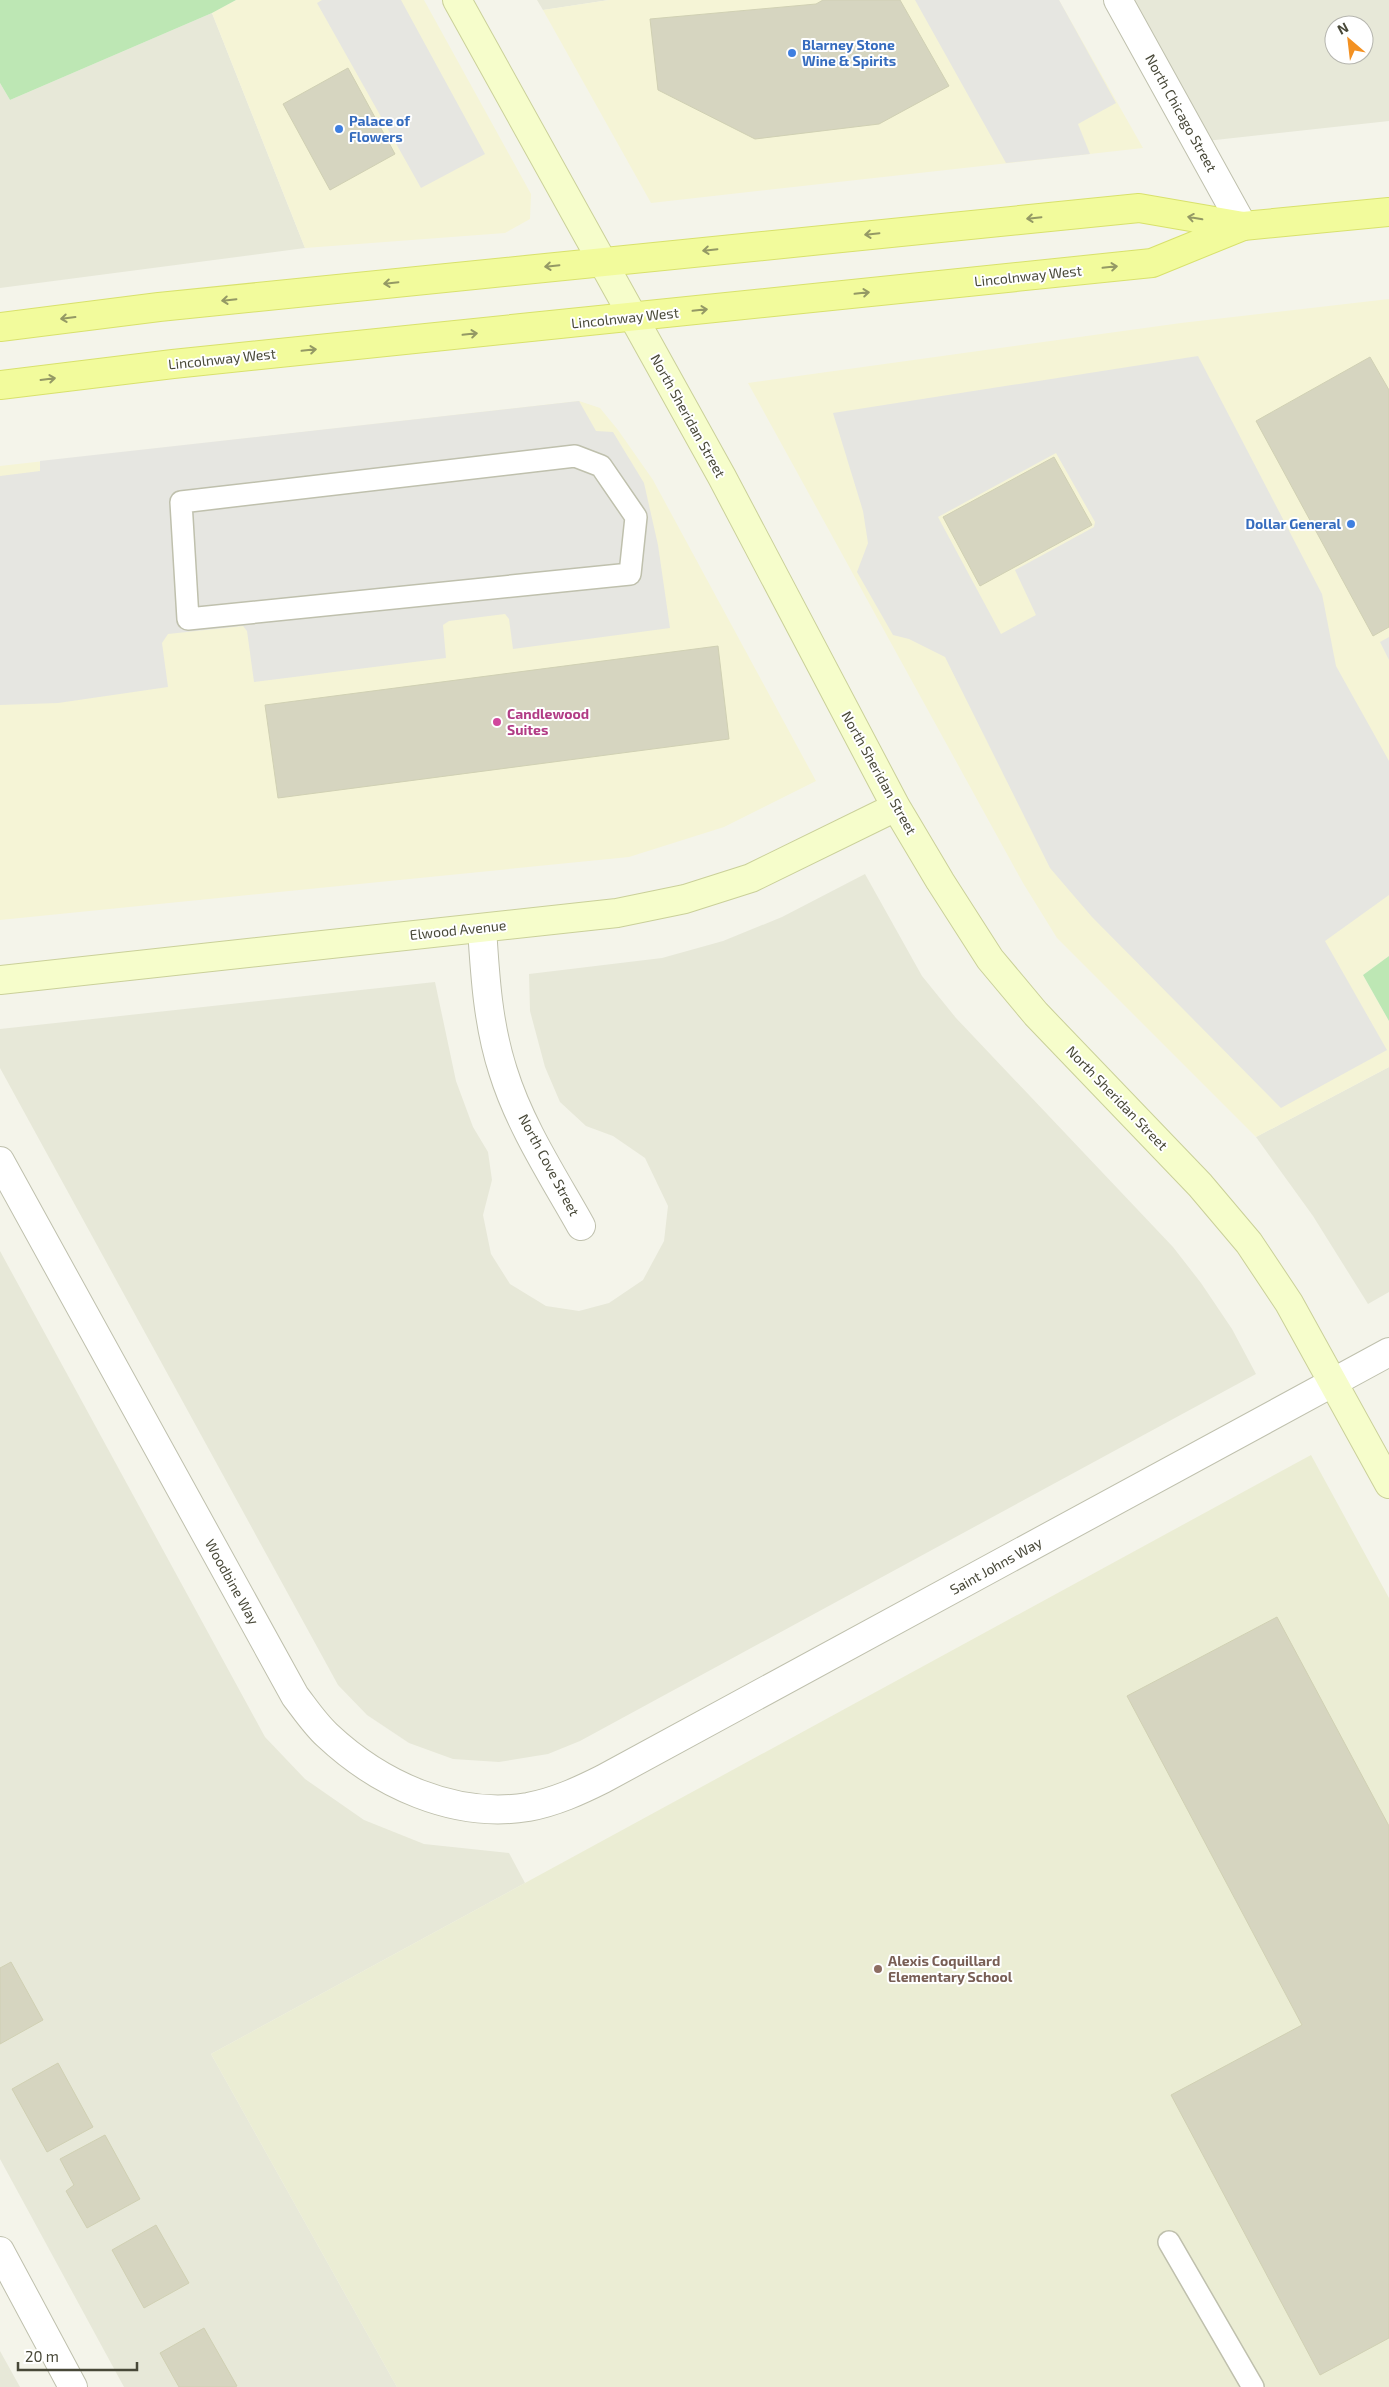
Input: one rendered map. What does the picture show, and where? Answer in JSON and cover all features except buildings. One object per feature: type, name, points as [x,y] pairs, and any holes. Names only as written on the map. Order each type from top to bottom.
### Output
[{"type":"main road","name":"Lincolnway West","points":[[0,327],[158,307],[1139,208],[1243,226],[1389,212]]},
{"type":"main road","name":"Lincolnway West","points":[[0,385],[173,364],[1152,263],[1243,226]]},
{"type":"street","name":"North Sheridan Street","points":[[457,0],[722,477],[896,807],[990,959],[1036,1014],[1200,1185],[1249,1243],[1289,1303],[1389,1484]]},
{"type":"street","name":"North Chicago Street","points":[[1118,0],[1243,226]]},
{"type":"street","name":"Elwood Avenue","points":[[0,980],[617,913],[685,899],[750,878],[896,807]]},
{"type":"street","name":"North Cove Street","points":[[482,928],[484,967],[492,1029],[503,1071],[532,1139],[581,1226]]},
{"type":"street","name":"Woodbine Way","points":[[0,1161],[290,1688],[325,1733],[361,1764],[402,1787],[447,1802],[488,1808],[527,1807],[566,1796],[603,1779]]},
{"type":"street","name":"Saint Johns Way","points":[[603,1779],[1389,1352]]},
{"type":"street","points":[[0,2251],[73,2387]]},
{"type":"lane","points":[[574,456],[602,466],[636,517],[630,574],[188,619],[182,502],[574,456]]},
{"type":"lane","points":[[1169,2242],[1253,2387]]},
{"type":"shaded area","points":[[236,0],[424,0],[531,194],[530,219],[505,233],[305,248],[212,13]]},
{"type":"shaded area","points":[[322,0],[401,0],[485,154],[421,188],[317,3]]},
{"type":"shaded area","points":[[537,0],[609,0],[543,10]]},
{"type":"shaded area","points":[[609,0],[1059,0],[1143,148],[651,203],[543,10]]},
{"type":"shaded area","points":[[915,0],[1059,0],[1116,103],[1078,124],[1090,154],[1006,163]]},
{"type":"shaded area","points":[[1118,0],[1389,0],[1389,121],[1197,142]]},
{"type":"shaded area","points":[[212,13],[305,248],[0,288],[0,83],[10,100]]},
{"type":"shaded area","points":[[1389,299],[1389,956],[1363,975],[1389,1021],[1389,1067],[1256,1137],[1057,938],[1023,883],[748,383],[1181,323]]},
{"type":"shaded area","points":[[1198,356],[1322,594],[1336,666],[1389,761],[1389,895],[1325,941],[1387,1050],[1281,1108],[1092,917],[1050,868],[945,657],[909,639],[893,635],[857,572],[868,543],[863,511],[833,413]],"holes":[[[1056,453],[1095,522],[1094,527],[1015,570],[1036,615],[1001,634],[938,517]]]},
{"type":"shaded area","points":[[579,401],[600,408],[653,480],[816,781],[724,827],[629,857],[0,920],[0,466]]},
{"type":"shaded area","points":[[579,401],[596,431],[613,432],[644,483],[658,545],[670,628],[513,649],[509,619],[505,614],[449,621],[443,625],[446,658],[254,682],[247,631],[243,626],[168,634],[162,643],[168,687],[58,703],[0,705],[0,476],[40,471],[40,461]]},
{"type":"shaded area","points":[[1389,637],[1389,660],[1380,642]]},
{"type":"shaded area","points":[[865,874],[922,976],[956,1018],[1173,1247],[1201,1283],[1232,1329],[1256,1374],[580,1741],[548,1754],[499,1762],[453,1759],[409,1743],[367,1715],[338,1685],[0,1068],[0,1029],[435,982],[456,1081],[473,1127],[488,1152],[492,1180],[483,1215],[491,1254],[510,1284],[546,1306],[579,1311],[609,1303],[643,1280],[664,1241],[668,1206],[645,1158],[613,1136],[586,1126],[560,1102],[545,1067],[530,1011],[529,974],[662,958],[723,941],[782,917]]},
{"type":"shaded area","points":[[1389,1067],[1389,1292],[1368,1304],[1313,1216],[1256,1137]]},
{"type":"shaded area","points":[[0,1251],[265,1737],[305,1779],[364,1820],[424,1844],[509,1853],[525,1883],[211,2054],[397,2387],[124,2387],[0,2159]]},
{"type":"shaded area","name":"Alexis Coquillard Elementary School","points":[[1311,1455],[1389,1598],[1389,2387],[397,2387],[211,2054]]},
{"type":"shaded area","points":[[0,2351],[20,2387],[0,2387]]},
{"type":"green space","points":[[0,0],[236,0],[212,13],[10,100],[0,83]]},
{"type":"green space","points":[[1389,956],[1389,1021],[1363,975]]},
{"type":"place","name":"Blarney Stone Wine & Spirits","points":[[792,53]]},
{"type":"place","name":"Palace of Flowers","points":[[339,129]]},
{"type":"place","name":"Dollar General","points":[[1351,524]]},
{"type":"place","name":"Candlewood Suites","points":[[497,722]]},
{"type":"place","name":"Alexis Coquillard Elementary School","points":[[878,1969]]}]
